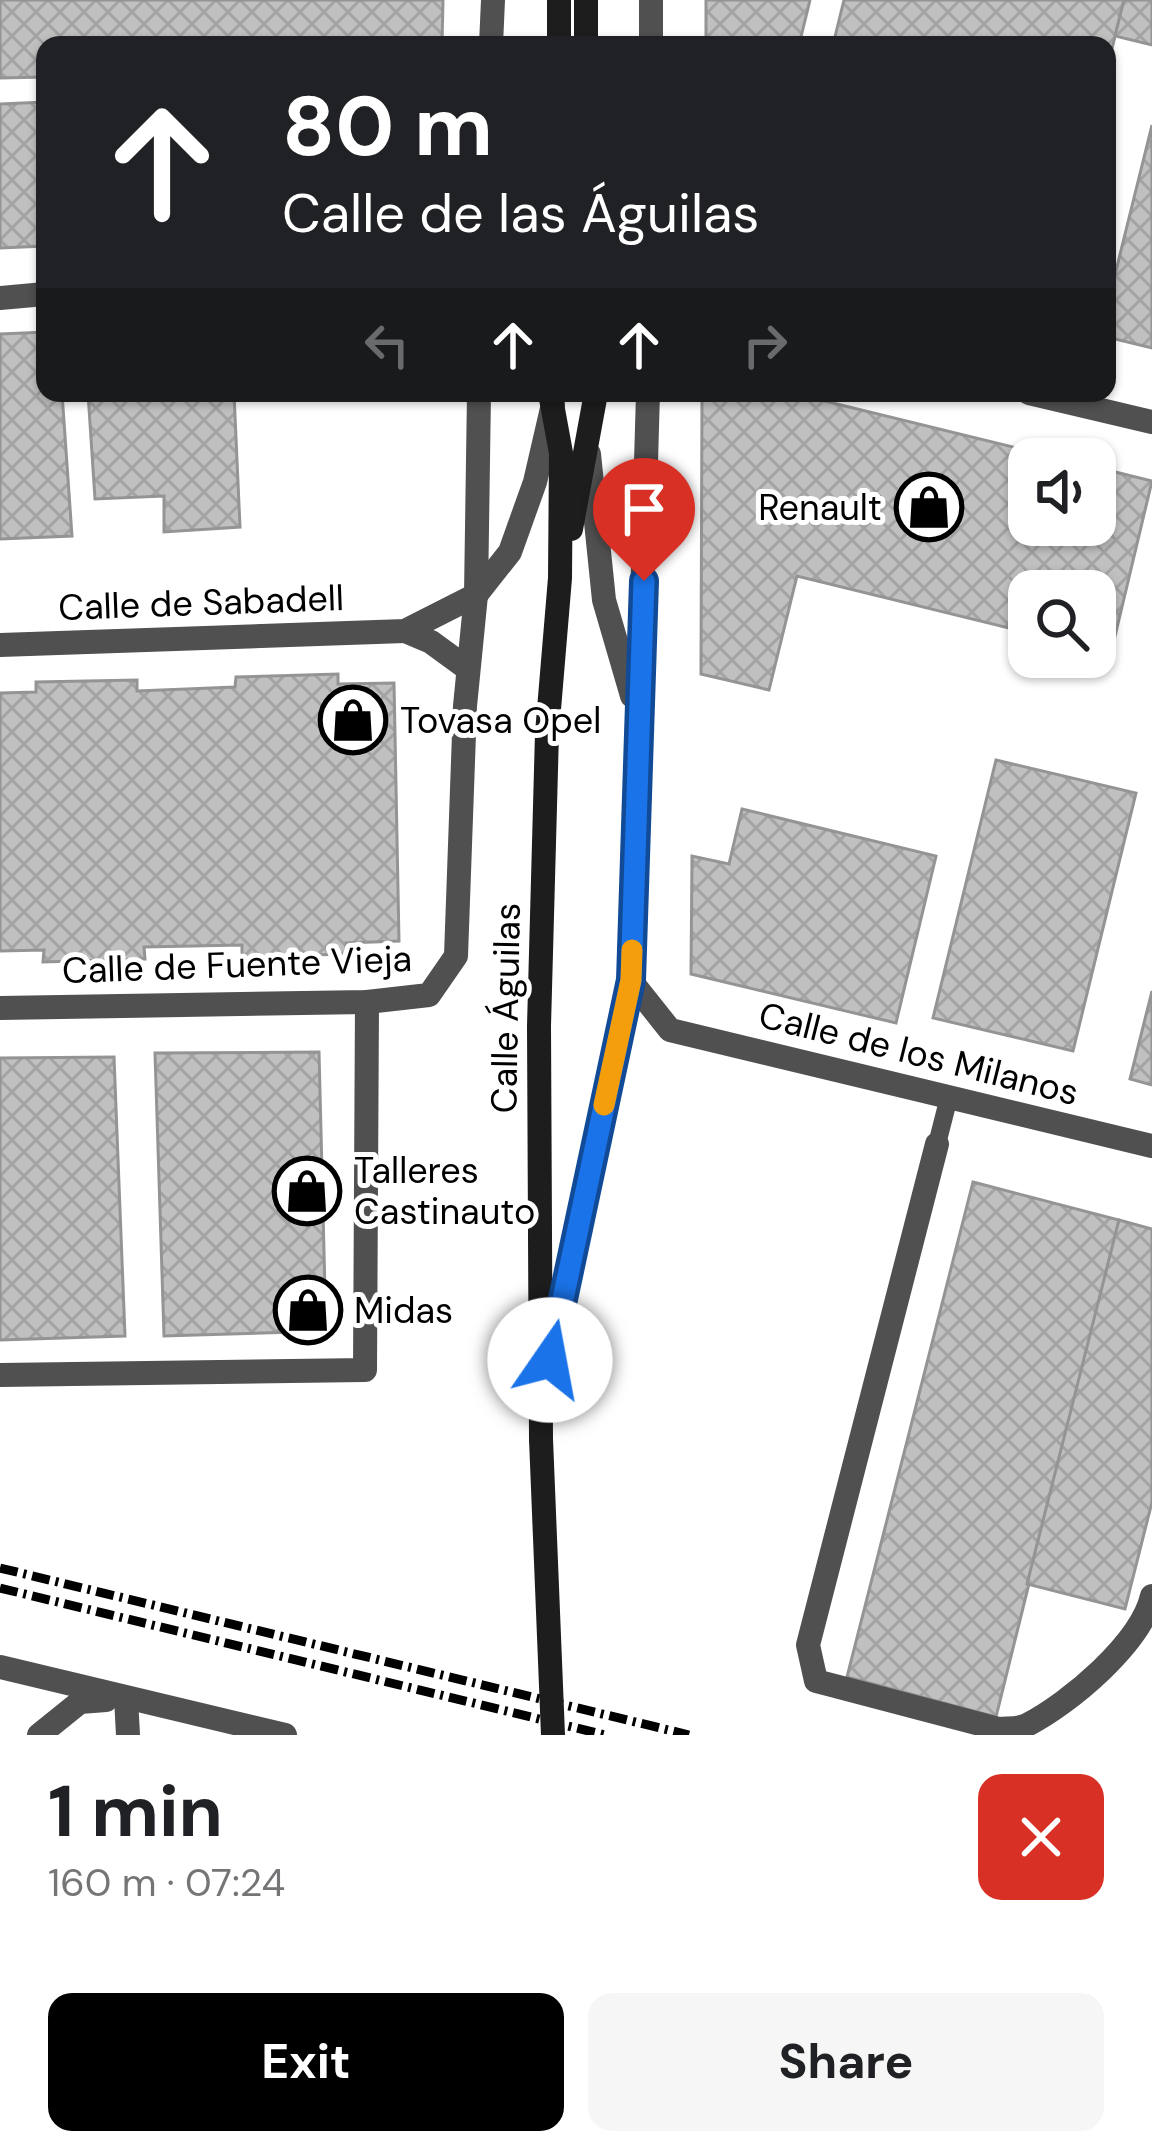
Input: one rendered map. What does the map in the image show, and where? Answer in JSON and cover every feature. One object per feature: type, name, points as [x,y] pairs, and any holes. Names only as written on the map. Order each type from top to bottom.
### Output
[{"type":"main road","points":[[586,0],[586,36]]},
{"type":"main road","points":[[553,402],[561,453],[560,578]]},
{"type":"main road","points":[[560,578],[595,402]]},
{"type":"main road","name":"Calle Águilas","points":[[553,1735],[541,1439],[538,1026],[548,734],[560,578]]},
{"type":"street","points":[[491,36],[493,0]]},
{"type":"street","points":[[651,0],[651,36]]},
{"type":"street","points":[[0,298],[36,296]]},
{"type":"street","name":"Calle de Fuente Vieja","points":[[0,1008],[367,1002],[429,995],[455,956],[468,669],[476,595],[479,402]]},
{"type":"street","points":[[476,595],[510,552],[535,482],[551,402]]},
{"type":"street","points":[[541,1402],[631,980],[649,402]]},
{"type":"street","points":[[1067,402],[1152,422]]},
{"type":"street","points":[[589,449],[604,600],[640,721]]},
{"type":"street","name":"Calle de Sabadell","points":[[0,645],[405,631],[476,595]]},
{"type":"street","points":[[405,631],[431,642],[468,669]]},
{"type":"street","name":"Calle de los Milanos","points":[[631,980],[670,1030],[1152,1146]]},
{"type":"street","points":[[0,1375],[365,1370],[367,1002]]},
{"type":"street","points":[[937,1144],[808,1645],[816,1681],[999,1729],[1023,1728],[1068,1697],[1124,1646],[1147,1619],[1152,1596]]},
{"type":"street","points":[[0,1667],[285,1735]]},
{"type":"street","points":[[39,1735],[80,1702],[126,1698]]},
{"type":"street","points":[[126,1698],[128,1735]]},
{"type":"lane","points":[[937,1144],[949,1097]]},
{"type":"building","points":[[0,0],[443,0],[442,36],[36,36],[36,77],[0,78]]},
{"type":"building","points":[[706,0],[810,0],[801,36],[706,36]]},
{"type":"building","points":[[844,0],[1124,0],[1115,36],[835,36]]},
{"type":"building","points":[[1124,0],[1152,0],[1152,45],[1115,36]]},
{"type":"building","points":[[36,102],[36,246],[0,248],[0,104]]},
{"type":"building","points":[[1152,125],[1152,348],[1116,339],[1116,271]]},
{"type":"building","points":[[36,332],[36,402],[63,402],[72,536],[0,539],[0,334]]},
{"type":"building","points":[[89,402],[234,402],[240,527],[164,532],[164,496],[95,499]]},
{"type":"building","points":[[702,402],[829,402],[1008,446],[1008,546],[1116,546],[1116,472],[1152,481],[1116,632],[1116,570],[1008,570],[1008,628],[797,576],[769,690],[701,674]]},
{"type":"building","points":[[338,674],[338,684],[394,683],[399,941],[346,943],[346,954],[242,957],[242,945],[144,947],[145,959],[43,962],[44,950],[0,951],[0,693],[36,692],[36,682],[137,680],[137,691],[235,687],[236,677]]},
{"type":"building","points":[[996,760],[1136,793],[1073,1051],[933,1018]]},
{"type":"building","points":[[742,809],[936,856],[896,1023],[691,974],[692,856],[729,864]]},
{"type":"building","points":[[1152,991],[1152,1085],[1130,1079]]},
{"type":"building","points":[[319,1052],[326,1331],[164,1336],[155,1053]]},
{"type":"building","points":[[114,1057],[125,1336],[0,1340],[0,1058]]},
{"type":"building","points":[[973,1182],[1119,1220],[996,1717],[847,1677]]},
{"type":"building","points":[[1119,1220],[1152,1229],[1152,1502],[1125,1609],[1027,1584]]},
{"type":"railway","points":[[0,1568],[689,1735]]},
{"type":"railway","points":[[0,1588],[605,1735]]},
{"type":"slow traffic","points":[[604,1105],[631,980],[632,950]]},
{"type":"place","name":"Renault","points":[[929,507]]},
{"type":"place","name":"Tovasa Opel","points":[[353,720]]},
{"type":"place","name":"Talleres Castinauto","points":[[307,1191]]},
{"type":"place","name":"Midas","points":[[308,1310]]},
{"type":"route","points":[[550,1360],[631,980],[644,581]]}]
